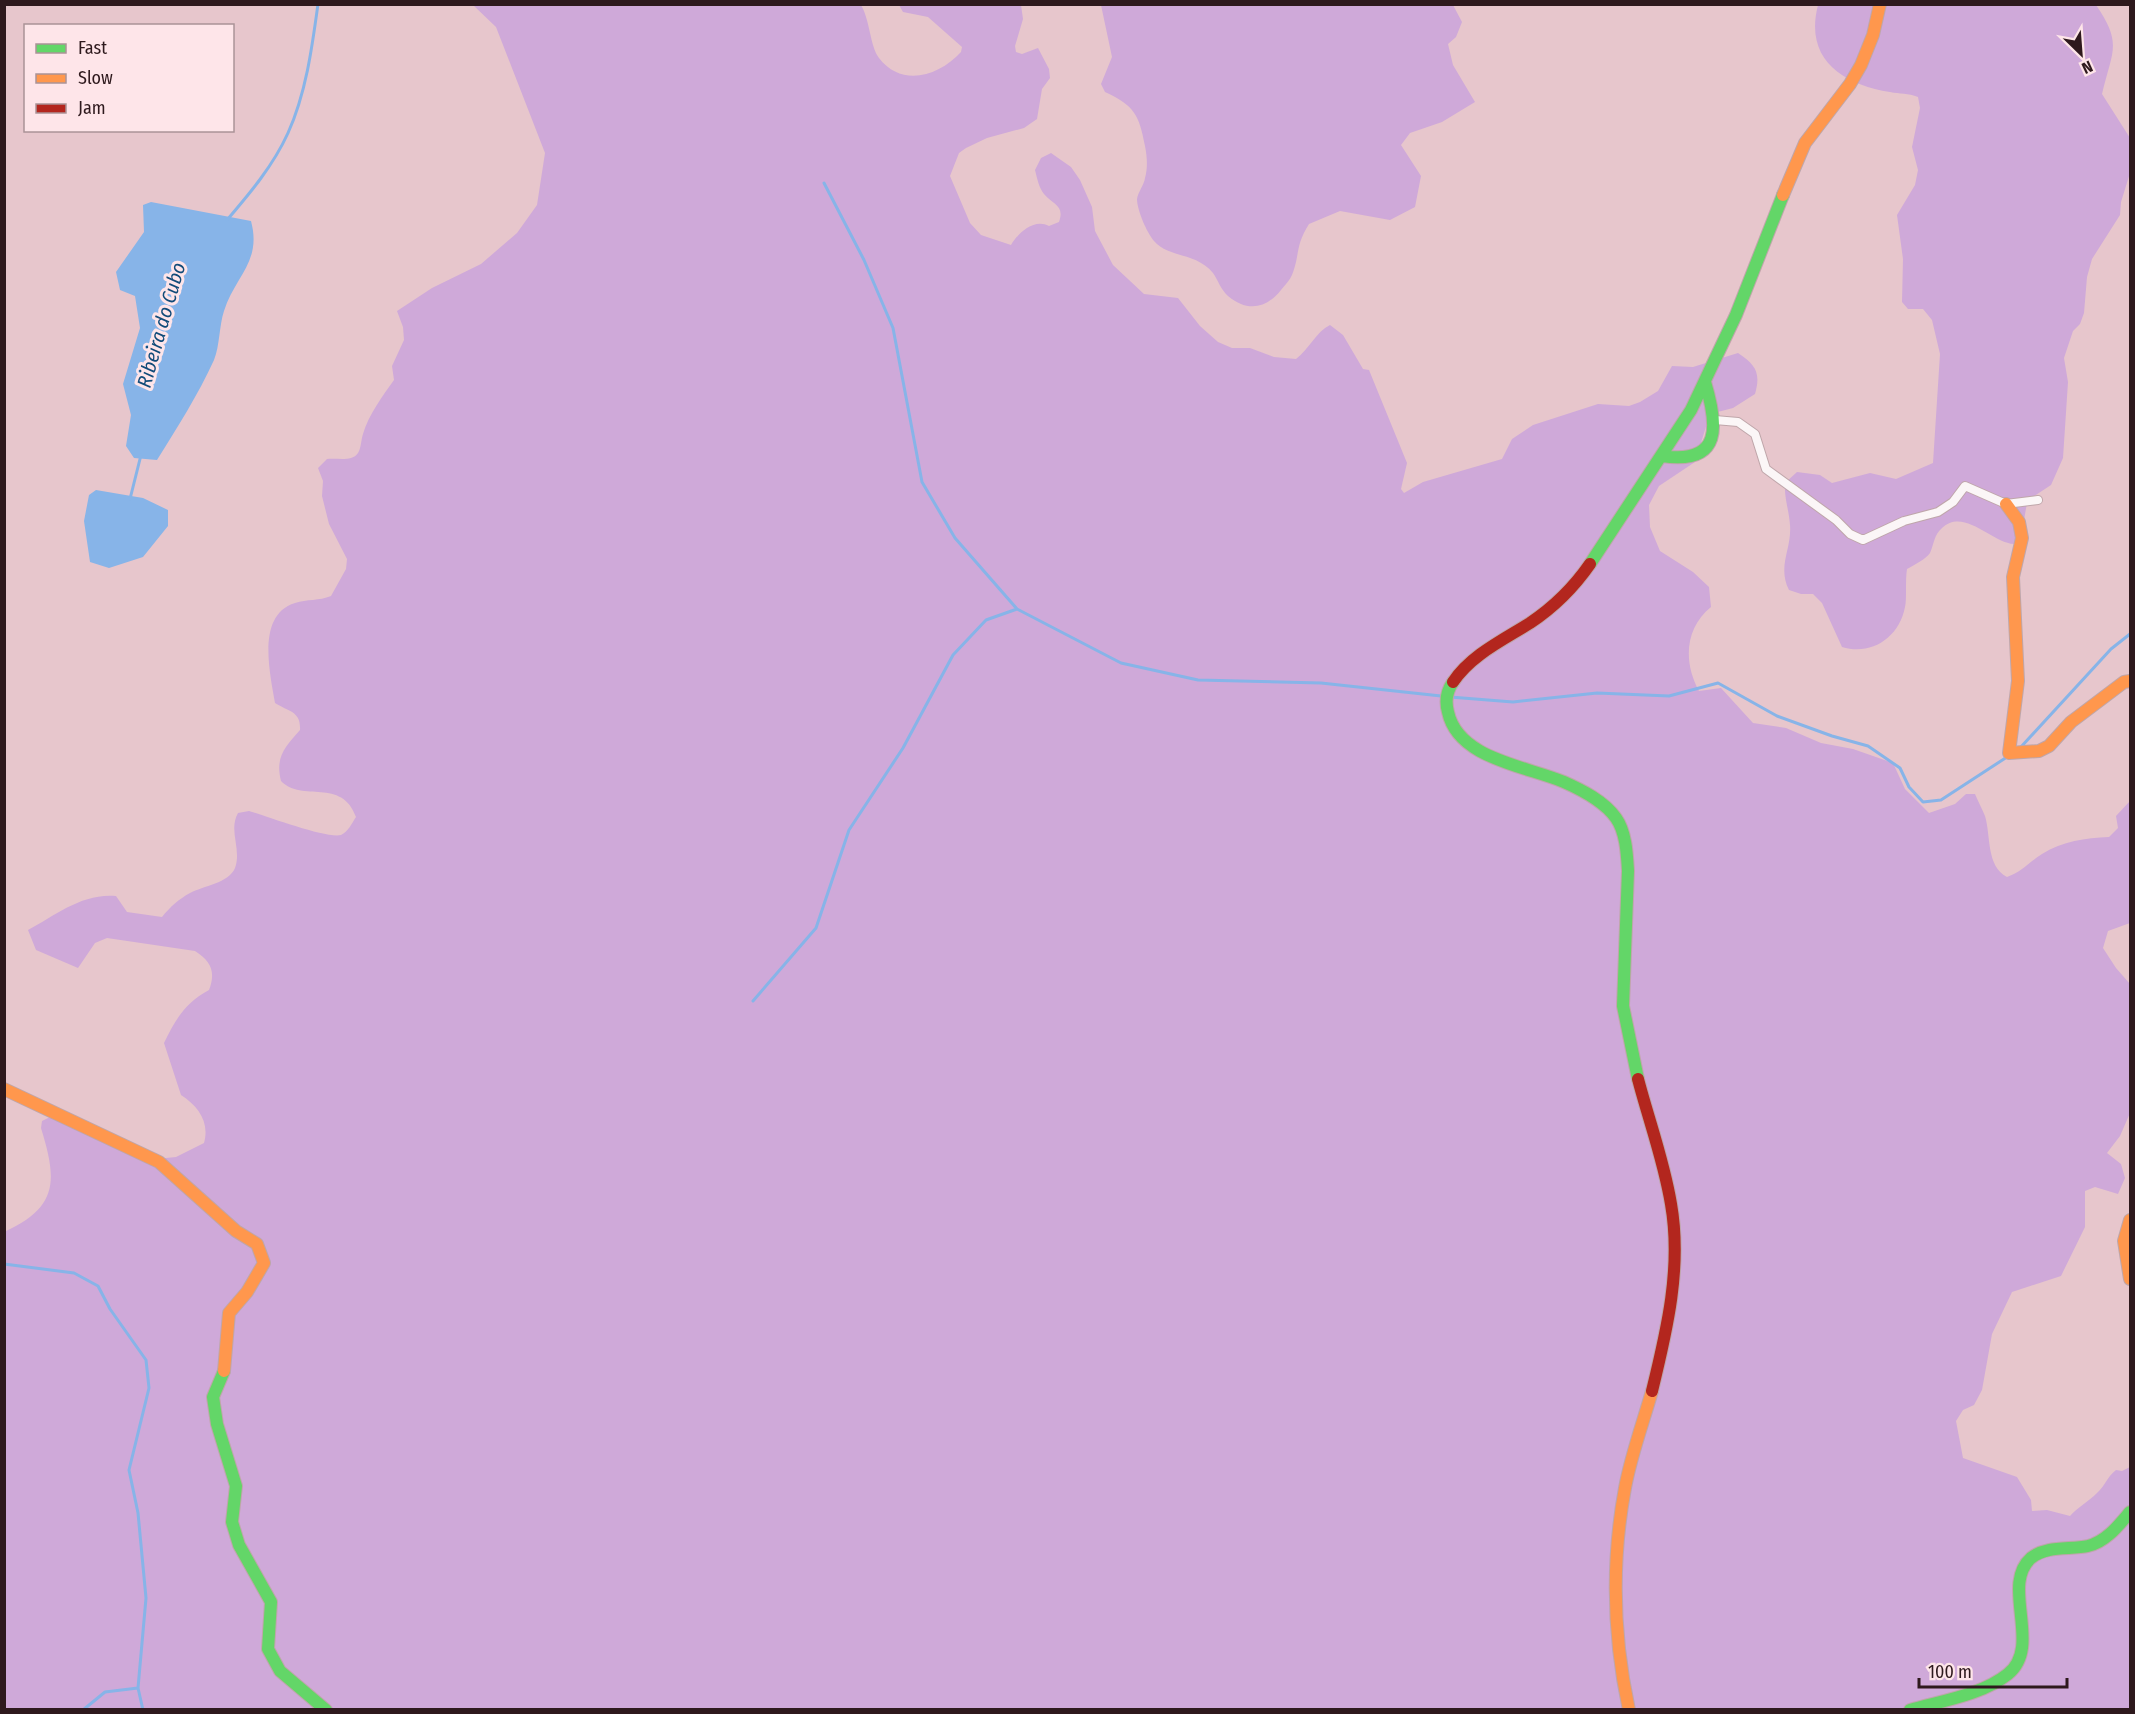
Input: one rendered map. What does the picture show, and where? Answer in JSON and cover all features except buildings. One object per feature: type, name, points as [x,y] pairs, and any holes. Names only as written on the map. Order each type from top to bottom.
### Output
[{"type":"main road","points":[[1629,1710],[1617,1655],[1614,1610],[1624,1494],[1667,1332],[1676,1261],[1670,1185],[1626,1027],[1622,943],[1628,876],[1627,843],[1612,811],[1590,794],[1469,744],[1455,733],[1447,719],[1445,702],[1449,684],[1462,669],[1546,612],[1576,582],[1689,413],[1705,382],[1800,153],[1810,133],[1850,83],[1865,57],[1880,4]]},
{"type":"main road","points":[[1662,456],[1677,459],[1696,454],[1708,445],[1716,427],[1705,382]]},
{"type":"main road","points":[[2006,504],[2019,522],[2022,538],[2013,577],[2014,637],[2018,681],[2009,753],[2039,751],[2049,746],[2071,722],[2124,682],[2130,681]]},
{"type":"main road","points":[[4,1089],[159,1162],[236,1231],[257,1244],[264,1263],[247,1292],[230,1313],[224,1371],[213,1397],[217,1424],[236,1486],[232,1521],[239,1545],[271,1602],[268,1649],[280,1671],[326,1710]]},
{"type":"main road","points":[[2130,1220],[2124,1229],[2123,1245],[2130,1279]]},
{"type":"main road","points":[[1910,1710],[2004,1678],[2016,1667],[2022,1644],[2020,1578],[2026,1564],[2039,1553],[2090,1546],[2109,1536],[2130,1512]]},
{"type":"street","points":[[1714,420],[1738,422],[1755,434],[1766,469],[1836,520],[1850,534],[1863,540],[1904,521],[1938,512],[1953,502],[1965,486],[2006,504],[2038,500]]},
{"type":"shaded area","points":[[473,5],[861,5],[879,58],[898,73],[909,76],[931,72],[942,67],[961,52],[962,47],[928,17],[903,12],[899,5],[1021,5],[1023,19],[1015,46],[1016,52],[1022,54],[1038,48],[1049,69],[1050,78],[1042,89],[1037,119],[1024,128],[987,138],[959,153],[950,176],[970,223],[981,235],[1011,245],[1022,232],[1032,225],[1049,226],[1059,222],[1059,209],[1042,192],[1035,170],[1041,158],[1051,153],[1071,167],[1080,180],[1092,207],[1095,231],[1113,265],[1144,294],[1178,298],[1200,326],[1218,342],[1232,348],[1250,348],[1274,357],[1296,359],[1330,325],[1343,335],[1363,369],[1369,370],[1407,463],[1401,489],[1404,493],[1423,482],[1502,459],[1512,439],[1533,425],[1598,404],[1629,406],[1640,402],[1658,391],[1672,366],[1693,367],[1738,353],[1753,366],[1757,375],[1755,394],[1733,408],[1710,414],[1695,462],[1659,486],[1649,505],[1650,527],[1660,551],[1693,572],[1709,587],[1711,607],[1696,625],[1689,646],[1690,669],[1699,691],[1721,688],[1753,723],[1786,728],[1821,743],[1853,749],[1893,763],[1905,789],[1929,813],[1955,804],[1966,794],[1975,794],[1985,816],[1992,858],[2000,872],[2007,877],[2058,846],[2083,839],[2109,837],[2118,828],[2116,816],[2130,801],[2130,923],[2108,931],[2103,948],[2130,984],[2130,1113],[2120,1136],[2107,1153],[2121,1164],[2125,1178],[2118,1194],[2095,1187],[2085,1191],[2085,1227],[2061,1276],[2012,1292],[1992,1334],[1982,1390],[1974,1405],[1963,1410],[1956,1421],[1963,1458],[2017,1477],[2031,1500],[2032,1511],[2047,1510],[2070,1516],[2100,1490],[2116,1470],[2122,1471],[2130,1467],[2130,1709],[5,1709],[4,1232],[35,1213],[44,1202],[49,1190],[50,1163],[41,1128],[42,1121],[52,1116],[156,1159],[176,1157],[204,1143],[204,1121],[193,1104],[181,1095],[164,1043],[182,1013],[193,1001],[209,990],[212,978],[208,963],[195,951],[107,938],[95,943],[78,968],[36,950],[28,930],[81,901],[104,896],[116,896],[127,912],[162,917],[186,895],[222,881],[232,873],[237,861],[234,827],[238,813],[249,811],[323,834],[334,835],[346,832],[356,817],[350,805],[341,798],[332,794],[300,790],[281,781],[280,759],[286,747],[300,730],[300,724],[296,715],[275,703],[269,661],[270,632],[275,619],[283,610],[295,603],[331,596],[346,569],[347,559],[329,524],[322,496],[323,481],[318,468],[327,459],[351,458],[359,451],[368,420],[394,380],[392,366],[404,340],[403,327],[397,311],[432,288],[481,264],[517,233],[537,205],[545,153],[496,27]]},
{"type":"shaded area","points":[[1101,5],[1453,5],[1462,22],[1456,37],[1448,44],[1453,65],[1475,102],[1442,122],[1410,133],[1401,145],[1421,176],[1415,207],[1390,220],[1340,211],[1309,224],[1302,238],[1292,275],[1286,284],[1269,301],[1249,306],[1235,301],[1226,294],[1206,266],[1160,246],[1151,237],[1146,227],[1137,199],[1147,166],[1146,150],[1138,119],[1123,102],[1105,92],[1101,84],[1112,57]]},
{"type":"shaded area","points":[[1818,5],[2096,5],[2110,29],[2113,48],[2102,94],[2130,138],[2130,173],[2121,202],[2120,215],[2092,259],[2087,277],[2084,313],[2080,324],[2073,331],[2064,358],[2068,382],[2063,458],[2051,485],[2028,500],[2022,528],[2014,544],[2005,542],[1969,524],[1951,523],[1942,528],[1930,553],[1907,569],[1905,607],[1897,628],[1882,642],[1863,649],[1842,647],[1822,603],[1813,594],[1801,594],[1789,590],[1784,573],[1790,534],[1785,483],[1797,472],[1820,475],[1832,483],[1870,473],[1896,479],[1933,463],[1940,354],[1932,320],[1923,309],[1908,309],[1902,302],[1903,259],[1897,215],[1915,185],[1918,170],[1912,147],[1920,108],[1918,97],[1857,83],[1831,66],[1822,54],[1817,40],[1815,24]]},
{"type":"water","points":[[151,202],[251,221],[253,235],[250,258],[224,311],[214,360],[194,399],[157,460],[134,458],[126,446],[131,415],[123,384],[140,328],[135,296],[120,290],[116,272],[144,232],[143,205]]},
{"type":"water","points":[[96,490],[143,498],[168,510],[168,526],[143,557],[109,568],[90,562],[84,521],[89,495]]},
{"type":"waterway","name":"Ribeira do Cubo","points":[[227,220],[268,168],[288,133],[304,86],[318,4]]},
{"type":"waterway","points":[[824,183],[864,260],[893,328],[922,482],[955,538],[1017,609],[1121,663],[1198,680],[1321,683],[1441,696]]},
{"type":"waterway","name":"Ribeira do Cubo","points":[[130,499],[141,455]]},
{"type":"waterway","points":[[753,1001],[816,928],[849,830],[903,748],[953,655],[986,620],[1017,609]]},
{"type":"waterway","points":[[2020,748],[2111,649],[2130,634]]},
{"type":"waterway","points":[[1450,697],[1513,702],[1597,693],[1669,696],[1718,683],[1777,716],[1868,746],[1900,768],[1909,787],[1923,802],[1941,800],[2007,757]]},
{"type":"waterway","points":[[4,1264],[74,1273],[98,1286],[110,1309],[146,1360],[149,1388],[129,1470],[138,1513],[146,1598],[138,1688],[143,1710]]},
{"type":"waterway","points":[[83,1710],[105,1692],[138,1688]]},
{"type":"traffic: fast","points":[[1590,564],[1691,410],[1736,315],[1783,195]]},
{"type":"traffic: fast","points":[[1662,456],[1682,457],[1696,454],[1706,448],[1713,427],[1705,382]]},
{"type":"traffic: fast","points":[[1453,682],[1446,700],[1447,708],[1454,728],[1465,741],[1496,759],[1549,776],[1585,792],[1611,812],[1622,830],[1628,871],[1623,1006],[1638,1079]]},
{"type":"traffic: fast","points":[[224,1371],[213,1397],[217,1424],[236,1486],[232,1522],[239,1545],[271,1602],[268,1649],[280,1671],[326,1710]]},
{"type":"traffic: fast","points":[[1910,1710],[1974,1692],[2008,1674],[2018,1662],[2022,1648],[2019,1584],[2023,1570],[2031,1558],[2044,1551],[2095,1544],[2112,1532],[2130,1512]]},
{"type":"traffic: slow","points":[[1783,195],[1805,143],[1850,84],[1861,65],[1873,35],[1880,4]]},
{"type":"traffic: slow","points":[[2006,504],[2019,522],[2022,538],[2013,577],[2018,681],[2009,753],[2039,751],[2049,746],[2071,722],[2124,682],[2130,681]]},
{"type":"traffic: slow","points":[[4,1089],[159,1162],[236,1231],[257,1244],[264,1263],[247,1292],[229,1313],[224,1371]]},
{"type":"traffic: slow","points":[[2130,1220],[2124,1241],[2130,1279]]},
{"type":"traffic: slow","points":[[1629,1710],[1617,1627],[1617,1544],[1628,1476],[1652,1391]]},
{"type":"traffic: jam","points":[[1453,682],[1460,672],[1478,656],[1539,617],[1570,589],[1590,564]]},
{"type":"traffic: jam","points":[[1638,1079],[1664,1172],[1674,1228],[1674,1275],[1668,1322],[1652,1391]]}]
